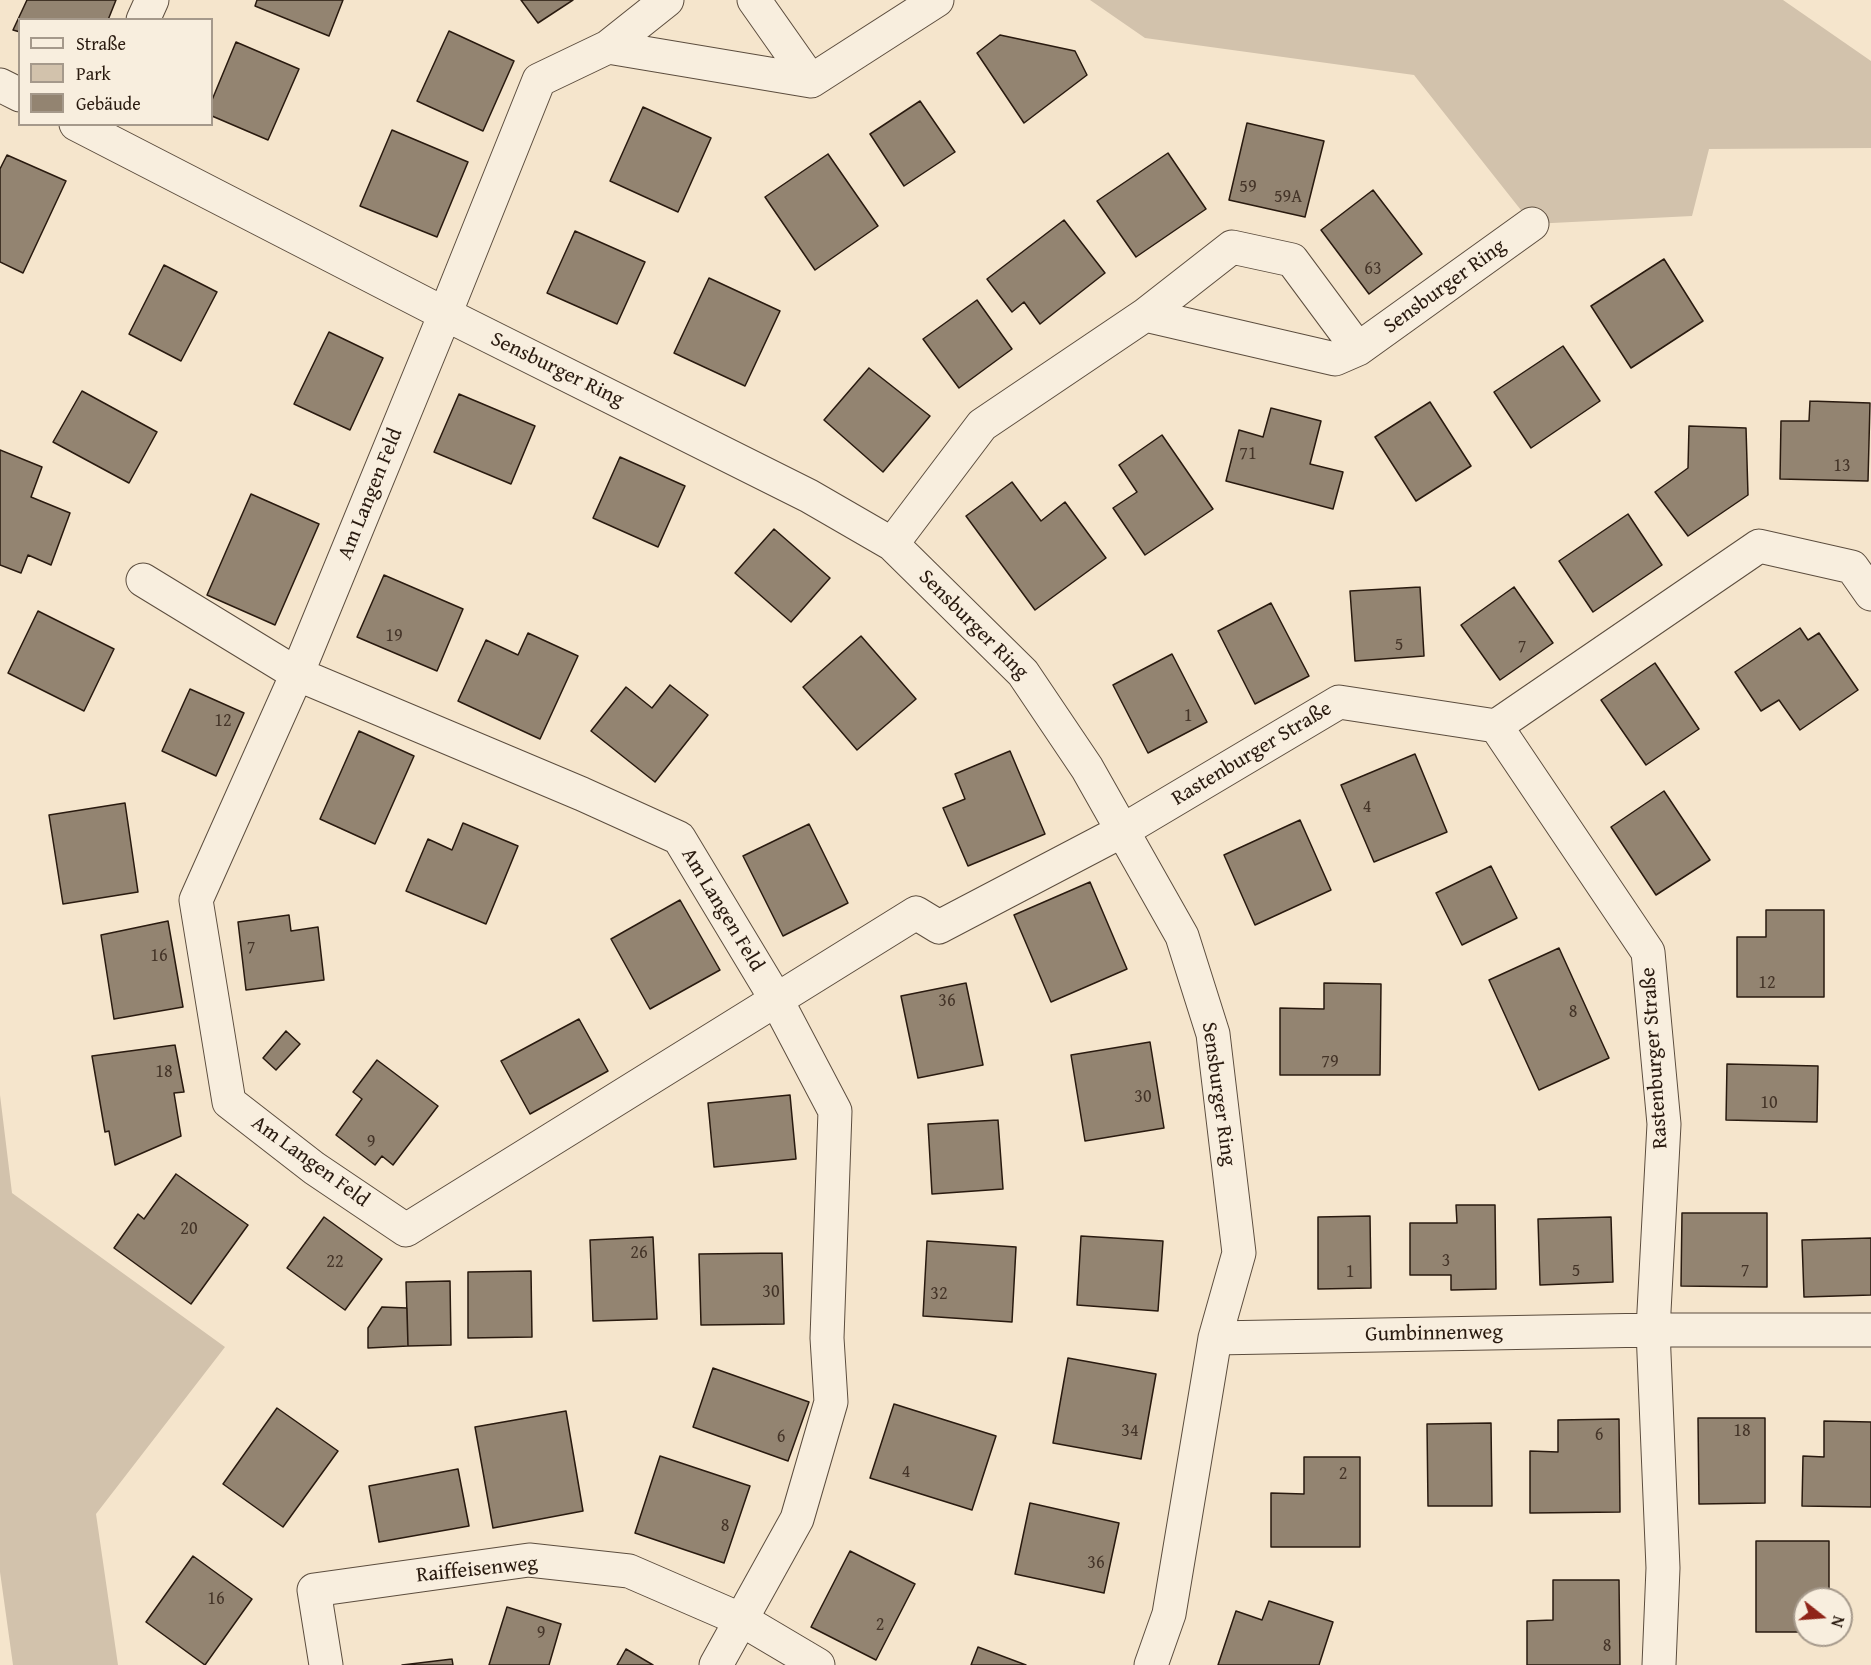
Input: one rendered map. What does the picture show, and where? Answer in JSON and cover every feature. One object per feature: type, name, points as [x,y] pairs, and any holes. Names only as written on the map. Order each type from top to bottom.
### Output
[{"type":"street","points":[[145,18],[152,0]]},
{"type":"street","points":[[445,314],[539,80],[608,47],[667,0]]},
{"type":"street","points":[[754,0],[811,81]]},
{"type":"street","points":[[608,47],[811,81],[937,0]]},
{"type":"street","points":[[0,85],[18,94]]},
{"type":"street","name":"Sensburger Ring","points":[[89,128],[445,314],[809,496],[892,544],[1023,673],[1087,768],[1182,936],[1213,1034],[1239,1254],[1215,1338],[1169,1614],[1151,1665]]},
{"type":"street","name":"Sensburger Ring","points":[[1145,315],[1335,359],[1358,350],[1532,224]]},
{"type":"street","points":[[892,544],[982,425],[1145,315],[1232,247],[1292,260],[1358,350]]},
{"type":"street","name":"Am Langen Feld","points":[[445,314],[297,674],[196,900],[229,1102],[334,1181],[406,1230],[916,913],[939,927],[1122,831]]},
{"type":"street","points":[[1496,726],[1759,546],[1852,567],[1871,594]]},
{"type":"street","name":"Am Langen Feld","points":[[143,580],[297,674],[582,794],[680,838],[776,999],[835,1111],[827,1338],[831,1402],[797,1519],[742,1620]]},
{"type":"street","name":"Rastenburger Straße","points":[[1122,831],[1339,702],[1496,726],[1648,952],[1664,1124],[1653,1330]]},
{"type":"street","points":[[1653,1330],[1663,1568],[1659,1665]]},
{"type":"street","name":"Gumbinnenweg","points":[[1215,1338],[1653,1330],[1871,1330]]},
{"type":"street","name":"Raiffeisenweg","points":[[326,1665],[314,1590],[529,1560],[628,1571],[742,1620],[818,1665]]},
{"type":"street","points":[[716,1665],[742,1620]]},
{"type":"green space","points":[[1090,0],[1783,0],[1871,61],[1871,148],[1709,149],[1692,216],[1532,224],[1414,75],[1145,38]]},
{"type":"green space","points":[[0,1095],[12,1193],[225,1347],[96,1514],[118,1665],[13,1665],[0,1572]]},
{"type":"building","points":[[27,0],[116,0],[109,18],[19,18]]},
{"type":"building","points":[[257,0],[343,0],[329,36],[255,6]]},
{"type":"building","points":[[521,0],[573,0],[538,23]]},
{"type":"building","points":[[18,19],[18,31],[13,30]]},
{"type":"building","points":[[449,31],[514,61],[483,131],[417,101]]},
{"type":"building","points":[[1000,35],[1075,51],[1087,75],[1024,123],[977,53]]},
{"type":"building","points":[[236,42],[299,69],[268,140],[213,116],[213,98]]},
{"type":"building","points":[[920,101],[955,152],[904,186],[870,134]]},
{"type":"building","points":[[643,107],[711,138],[678,212],[610,181]]},
{"type":"building","points":[[1247,123],[1324,141],[1305,217],[1229,200]]},
{"type":"building","points":[[392,130],[468,162],[437,237],[360,206]]},
{"type":"building","points":[[1168,153],[1206,209],[1136,257],[1097,201]]},
{"type":"building","points":[[828,154],[878,226],[815,270],[765,197]]},
{"type":"building","points":[[7,155],[66,181],[23,273],[0,262],[0,169]]},
{"type":"building","points":[[1373,190],[1422,254],[1369,294],[1321,230]]},
{"type":"building","points":[[1064,220],[1105,273],[1040,324],[1024,302],[1012,312],[987,279]]},
{"type":"building","points":[[575,231],[645,262],[617,324],[547,293]]},
{"type":"building","points":[[1664,259],[1703,321],[1631,368],[1591,306]]},
{"type":"building","points":[[164,265],[217,292],[181,361],[129,334]]},
{"type":"building","points":[[709,278],[780,311],[745,386],[674,353]]},
{"type":"building","points":[[977,300],[1012,349],[959,388],[923,339]]},
{"type":"building","points":[[329,332],[383,358],[350,430],[294,404]]},
{"type":"building","points":[[1563,346],[1600,401],[1531,448],[1494,392]]},
{"type":"building","points":[[869,368],[930,416],[883,472],[824,420]]},
{"type":"building","points":[[82,391],[157,432],[129,483],[53,442]]},
{"type":"building","points":[[459,394],[535,426],[511,484],[434,452]]},
{"type":"building","points":[[1810,401],[1870,403],[1868,481],[1780,479],[1781,421],[1809,421]]},
{"type":"building","points":[[1430,402],[1471,466],[1416,501],[1375,437]]},
{"type":"building","points":[[1271,408],[1321,421],[1310,464],[1343,472],[1333,509],[1226,481],[1239,430],[1263,437]]},
{"type":"building","points":[[1689,426],[1746,428],[1748,495],[1688,536],[1655,492],[1688,468]]},
{"type":"building","points":[[1162,435],[1213,509],[1145,555],[1113,508],[1137,492],[1119,465]]},
{"type":"building","points":[[0,450],[42,467],[31,497],[70,513],[51,565],[28,555],[21,573],[0,565]]},
{"type":"building","points":[[620,457],[685,486],[658,547],[593,518]]},
{"type":"building","points":[[1012,482],[1041,521],[1065,502],[1106,558],[1035,610],[966,516]]},
{"type":"building","points":[[251,494],[319,524],[275,625],[207,595]]},
{"type":"building","points":[[1628,514],[1662,565],[1593,612],[1559,561]]},
{"type":"building","points":[[774,529],[830,578],[791,622],[735,573]]},
{"type":"building","points":[[384,575],[463,609],[437,671],[357,637]]},
{"type":"building","points":[[1420,587],[1424,656],[1355,661],[1350,591]]},
{"type":"building","points":[[1514,587],[1553,643],[1500,680],[1461,625]]},
{"type":"building","points":[[1271,603],[1309,676],[1255,704],[1218,631]]},
{"type":"building","points":[[38,611],[114,649],[84,711],[8,673]]},
{"type":"building","points":[[1800,628],[1808,640],[1819,633],[1858,690],[1800,730],[1779,700],[1761,711],[1735,672]]},
{"type":"building","points":[[528,633],[578,656],[540,739],[458,701],[486,640],[518,655]]},
{"type":"building","points":[[861,636],[916,699],[857,750],[803,687]]},
{"type":"building","points":[[1172,654],[1207,722],[1148,753],[1113,685]]},
{"type":"building","points":[[1655,663],[1699,729],[1646,765],[1601,700]]},
{"type":"building","points":[[670,685],[708,715],[655,782],[591,731],[626,687],[652,708]]},
{"type":"building","points":[[190,689],[244,713],[216,776],[162,751]]},
{"type":"building","points":[[359,731],[414,756],[375,844],[320,819]]},
{"type":"building","points":[[1010,751],[1045,834],[968,866],[943,808],[965,799],[955,774]]},
{"type":"building","points":[[1415,754],[1447,832],[1374,862],[1341,785]]},
{"type":"building","points":[[1664,791],[1710,860],[1656,895],[1611,827]]},
{"type":"building","points":[[125,803],[138,892],[63,904],[49,815]]},
{"type":"building","points":[[1300,820],[1331,890],[1255,925],[1224,855]]},
{"type":"building","points":[[463,823],[518,846],[486,924],[406,891],[428,839],[452,850]]},
{"type":"building","points":[[809,824],[848,903],[783,936],[743,856]]},
{"type":"building","points":[[1491,866],[1517,918],[1462,945],[1436,893]]},
{"type":"building","points":[[1090,882],[1127,969],[1051,1002],[1014,915]]},
{"type":"building","points":[[680,900],[720,970],[650,1009],[611,939]]},
{"type":"building","points":[[1766,910],[1824,910],[1824,997],[1737,997],[1737,937],[1766,937]]},
{"type":"building","points":[[289,915],[291,931],[318,927],[324,980],[246,990],[238,922]]},
{"type":"building","points":[[168,921],[183,1007],[114,1019],[101,935]]},
{"type":"building","points":[[1559,948],[1609,1058],[1539,1090],[1489,980]]},
{"type":"building","points":[[966,983],[983,1065],[918,1078],[901,996]]},
{"type":"building","points":[[1324,983],[1381,984],[1380,1075],[1280,1075],[1280,1008],[1324,1009]]},
{"type":"building","points":[[579,1019],[608,1071],[530,1114],[501,1061]]},
{"type":"building","points":[[286,1031],[300,1044],[276,1070],[263,1058]]},
{"type":"building","points":[[1150,1042],[1164,1128],[1085,1141],[1071,1055]]},
{"type":"building","points":[[175,1045],[184,1092],[174,1093],[181,1136],[115,1165],[109,1131],[105,1132],[92,1056]]},
{"type":"building","points":[[377,1060],[438,1106],[393,1165],[382,1156],[375,1165],[336,1135],[362,1099],[353,1092]]},
{"type":"building","points":[[1727,1064],[1818,1066],[1817,1122],[1726,1120]]},
{"type":"building","points":[[790,1095],[796,1159],[714,1167],[708,1103]]},
{"type":"building","points":[[998,1120],[1003,1189],[932,1194],[928,1124]]},
{"type":"building","points":[[176,1174],[248,1225],[191,1304],[114,1248],[138,1214],[144,1219]]},
{"type":"building","points":[[1456,1205],[1495,1205],[1496,1289],[1451,1290],[1451,1275],[1410,1275],[1410,1223],[1457,1223]]},
{"type":"building","points":[[1682,1213],[1767,1213],[1767,1287],[1681,1286]]},
{"type":"building","points":[[1370,1216],[1371,1288],[1318,1289],[1318,1217]]},
{"type":"building","points":[[324,1217],[382,1259],[345,1310],[287,1268]]},
{"type":"building","points":[[1611,1217],[1613,1282],[1540,1285],[1538,1219]]},
{"type":"building","points":[[1081,1236],[1163,1241],[1158,1311],[1077,1305]]},
{"type":"building","points":[[653,1237],[657,1319],[593,1321],[590,1240]]},
{"type":"building","points":[[1871,1238],[1871,1295],[1804,1297],[1802,1240]]},
{"type":"building","points":[[927,1241],[1016,1247],[1012,1322],[923,1316]]},
{"type":"building","points":[[782,1253],[784,1324],[701,1325],[699,1254]]},
{"type":"building","points":[[531,1271],[532,1337],[468,1338],[468,1272]]},
{"type":"building","points":[[450,1281],[451,1345],[408,1346],[406,1282]]},
{"type":"building","points":[[382,1307],[407,1308],[408,1346],[368,1348],[368,1328]]},
{"type":"building","points":[[1068,1358],[1156,1374],[1141,1459],[1053,1443]]},
{"type":"building","points":[[713,1368],[809,1402],[788,1461],[693,1427]]},
{"type":"building","points":[[894,1404],[996,1436],[972,1510],[870,1478]]},
{"type":"building","points":[[277,1408],[338,1451],[283,1527],[223,1484]]},
{"type":"building","points":[[566,1411],[583,1511],[493,1528],[475,1427]]},
{"type":"building","points":[[1698,1418],[1765,1418],[1765,1503],[1699,1504]]},
{"type":"building","points":[[1619,1419],[1620,1512],[1530,1513],[1530,1451],[1558,1452],[1558,1420]]},
{"type":"building","points":[[1824,1421],[1871,1422],[1871,1507],[1802,1506],[1803,1456],[1824,1457]]},
{"type":"building","points":[[1491,1423],[1492,1506],[1428,1506],[1427,1424]]},
{"type":"building","points":[[660,1456],[750,1486],[724,1563],[635,1533]]},
{"type":"building","points":[[1304,1457],[1360,1457],[1360,1547],[1271,1547],[1271,1493],[1304,1494]]},
{"type":"building","points":[[458,1469],[469,1526],[379,1542],[369,1486]]},
{"type":"building","points":[[1030,1503],[1119,1523],[1104,1593],[1015,1574]]},
{"type":"building","points":[[1756,1541],[1829,1541],[1829,1587],[1793,1587],[1793,1632],[1756,1632]]},
{"type":"building","points":[[850,1551],[915,1584],[876,1660],[811,1627]]},
{"type":"building","points":[[193,1556],[252,1599],[205,1665],[146,1622]]},
{"type":"building","points":[[1553,1580],[1619,1580],[1620,1665],[1527,1665],[1527,1621],[1553,1620]]},
{"type":"building","points":[[1269,1601],[1333,1622],[1319,1665],[1218,1665],[1236,1611],[1262,1620]]},
{"type":"building","points":[[507,1607],[561,1624],[549,1665],[489,1665]]},
{"type":"building","points":[[978,1647],[1026,1665],[971,1665]]},
{"type":"building","points":[[626,1649],[653,1665],[617,1665]]},
{"type":"building","points":[[452,1659],[453,1665],[402,1665]]}]
